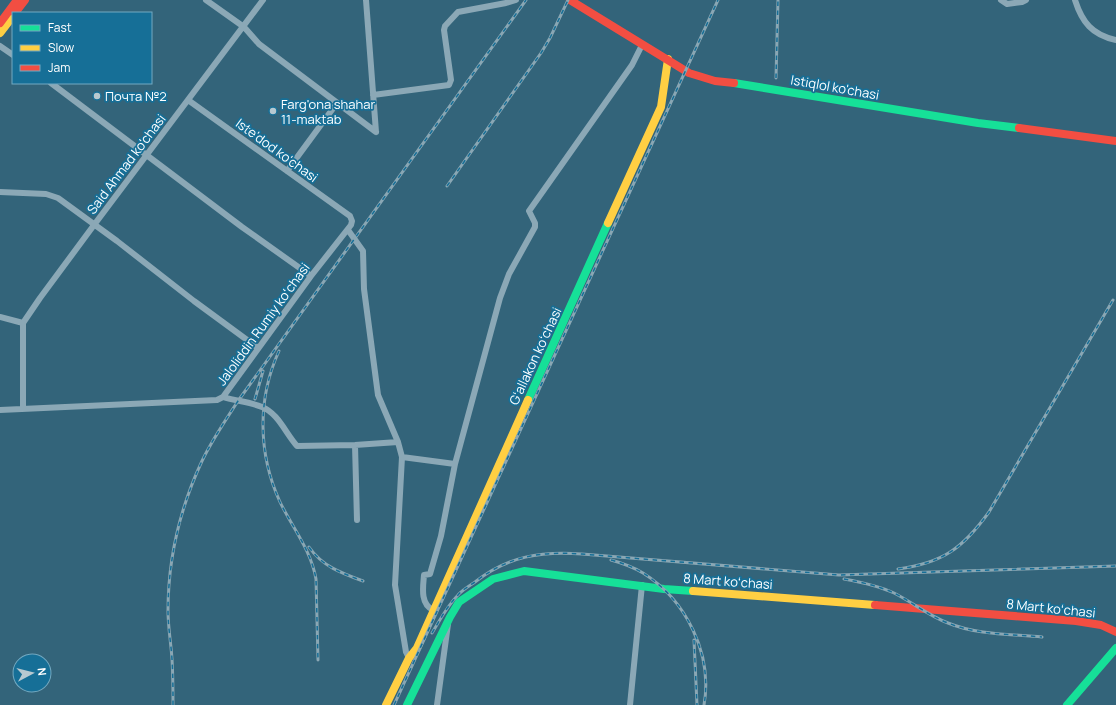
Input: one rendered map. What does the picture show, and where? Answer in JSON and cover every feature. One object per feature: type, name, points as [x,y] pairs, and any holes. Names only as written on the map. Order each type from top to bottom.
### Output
[{"type":"street","points":[[0,23],[17,0]]},
{"type":"street","points":[[16,12],[25,0]]},
{"type":"street","points":[[206,0],[244,27],[260,44],[376,132],[366,0]]},
{"type":"street","name":"Said Ahmad ko'chasi","points":[[23,323],[146,155],[264,0]]},
{"type":"street","points":[[373,95],[449,86],[451,80],[444,26],[458,12],[516,0]]},
{"type":"street","name":"Istiqlol ko'chasi","points":[[570,0],[580,3],[642,45],[668,59],[689,73],[715,81],[767,88],[978,123],[1116,141]]},
{"type":"street","points":[[1001,0],[1007,4],[1026,0]]},
{"type":"street","points":[[1074,0],[1078,11],[1096,34],[1116,40]]},
{"type":"street","points":[[0,33],[12,17]]},
{"type":"street","points":[[433,610],[427,607],[424,602],[424,577],[425,574],[430,574],[438,550],[454,464],[500,298],[509,274],[535,227],[535,223],[529,211],[632,65],[642,45]]},
{"type":"street","points":[[0,46],[12,54]]},
{"type":"street","name":"Gʻallakon koʻchasi","points":[[386,705],[409,658],[417,648],[661,107],[668,59]]},
{"type":"street","points":[[52,84],[265,244],[311,276]]},
{"type":"street","name":"Iste'dod ko'chasi","points":[[188,100],[352,218]]},
{"type":"street","points":[[287,171],[337,103]]},
{"type":"street","points":[[0,192],[46,194],[58,198],[258,348]]},
{"type":"street","name":"Jaloliddin Rumiy koʻchasi","points":[[0,410],[217,400],[223,398],[311,276],[348,230],[351,225],[352,218]]},
{"type":"street","points":[[348,230],[362,251],[364,289],[378,395],[398,442],[402,457],[395,585],[406,652],[409,658]]},
{"type":"street","points":[[0,317],[23,323],[23,410]]},
{"type":"street","points":[[223,398],[263,407],[273,414],[280,422],[288,436],[297,446],[355,445],[398,442]]},
{"type":"street","points":[[355,445],[357,520]]},
{"type":"street","points":[[402,457],[454,464]]},
{"type":"street","name":"8 Mart koʻchasi","points":[[407,705],[448,621],[459,602],[494,579],[524,571],[664,589],[1059,619],[1096,623],[1116,632]]},
{"type":"street","points":[[630,705],[642,586]]},
{"type":"street","points":[[437,705],[448,621]]},
{"type":"street","points":[[1067,705],[1116,648]]},
{"type":"railway","points":[[173,705],[172,653],[168,623],[170,573],[177,534],[187,497],[206,453],[238,401],[526,0]]},
{"type":"railway","points":[[447,186],[541,53],[550,38],[568,0]]},
{"type":"railway","points":[[394,705],[718,0]]},
{"type":"railway","points":[[776,78],[778,0]]},
{"type":"railway","points":[[898,569],[928,563],[940,558],[961,544],[979,525],[989,512],[1113,300]]},
{"type":"railway","points":[[279,351],[267,388],[263,426],[264,446],[267,465],[280,502],[306,548],[314,568],[316,579],[318,660]]},
{"type":"railway","points":[[255,399],[263,371]]},
{"type":"railway","points":[[309,547],[314,554],[326,564],[340,572],[363,581]]},
{"type":"railway","points":[[432,633],[450,604],[460,593],[487,573],[500,566],[526,557],[553,553],[582,554],[839,575],[1116,566]]},
{"type":"railway","points":[[611,560],[627,565],[643,573],[658,584],[684,613],[700,648],[706,686],[704,705]]},
{"type":"railway","points":[[844,579],[869,584],[888,591],[934,617],[959,627],[982,632],[1042,637]]},
{"type":"railway","points":[[694,640],[697,705]]},
{"type":"traffic: fast","points":[[734,83],[978,123],[1019,128]]},
{"type":"traffic: fast","points":[[528,400],[608,223]]},
{"type":"traffic: fast","points":[[407,705],[450,617],[459,602],[493,579],[524,571],[664,589],[693,591]]},
{"type":"traffic: fast","points":[[1067,705],[1116,648]]},
{"type":"traffic: slow","points":[[0,33],[12,17]]},
{"type":"traffic: slow","points":[[608,223],[661,107],[668,59]]},
{"type":"traffic: slow","points":[[386,705],[409,658],[417,648],[528,400]]},
{"type":"traffic: slow","points":[[693,591],[875,605]]},
{"type":"traffic: jam","points":[[0,23],[17,0]]},
{"type":"traffic: jam","points":[[16,12],[25,0]]},
{"type":"traffic: jam","points":[[570,0],[689,73],[715,81],[734,83]]},
{"type":"traffic: jam","points":[[1019,128],[1116,141]]},
{"type":"traffic: jam","points":[[875,605],[1076,621],[1101,625],[1116,632]]},
{"type":"place","name":"Почта №2","points":[[97,96]]},
{"type":"place","name":"Farg'ona shahar 11-maktab","points":[[273,111]]}]
